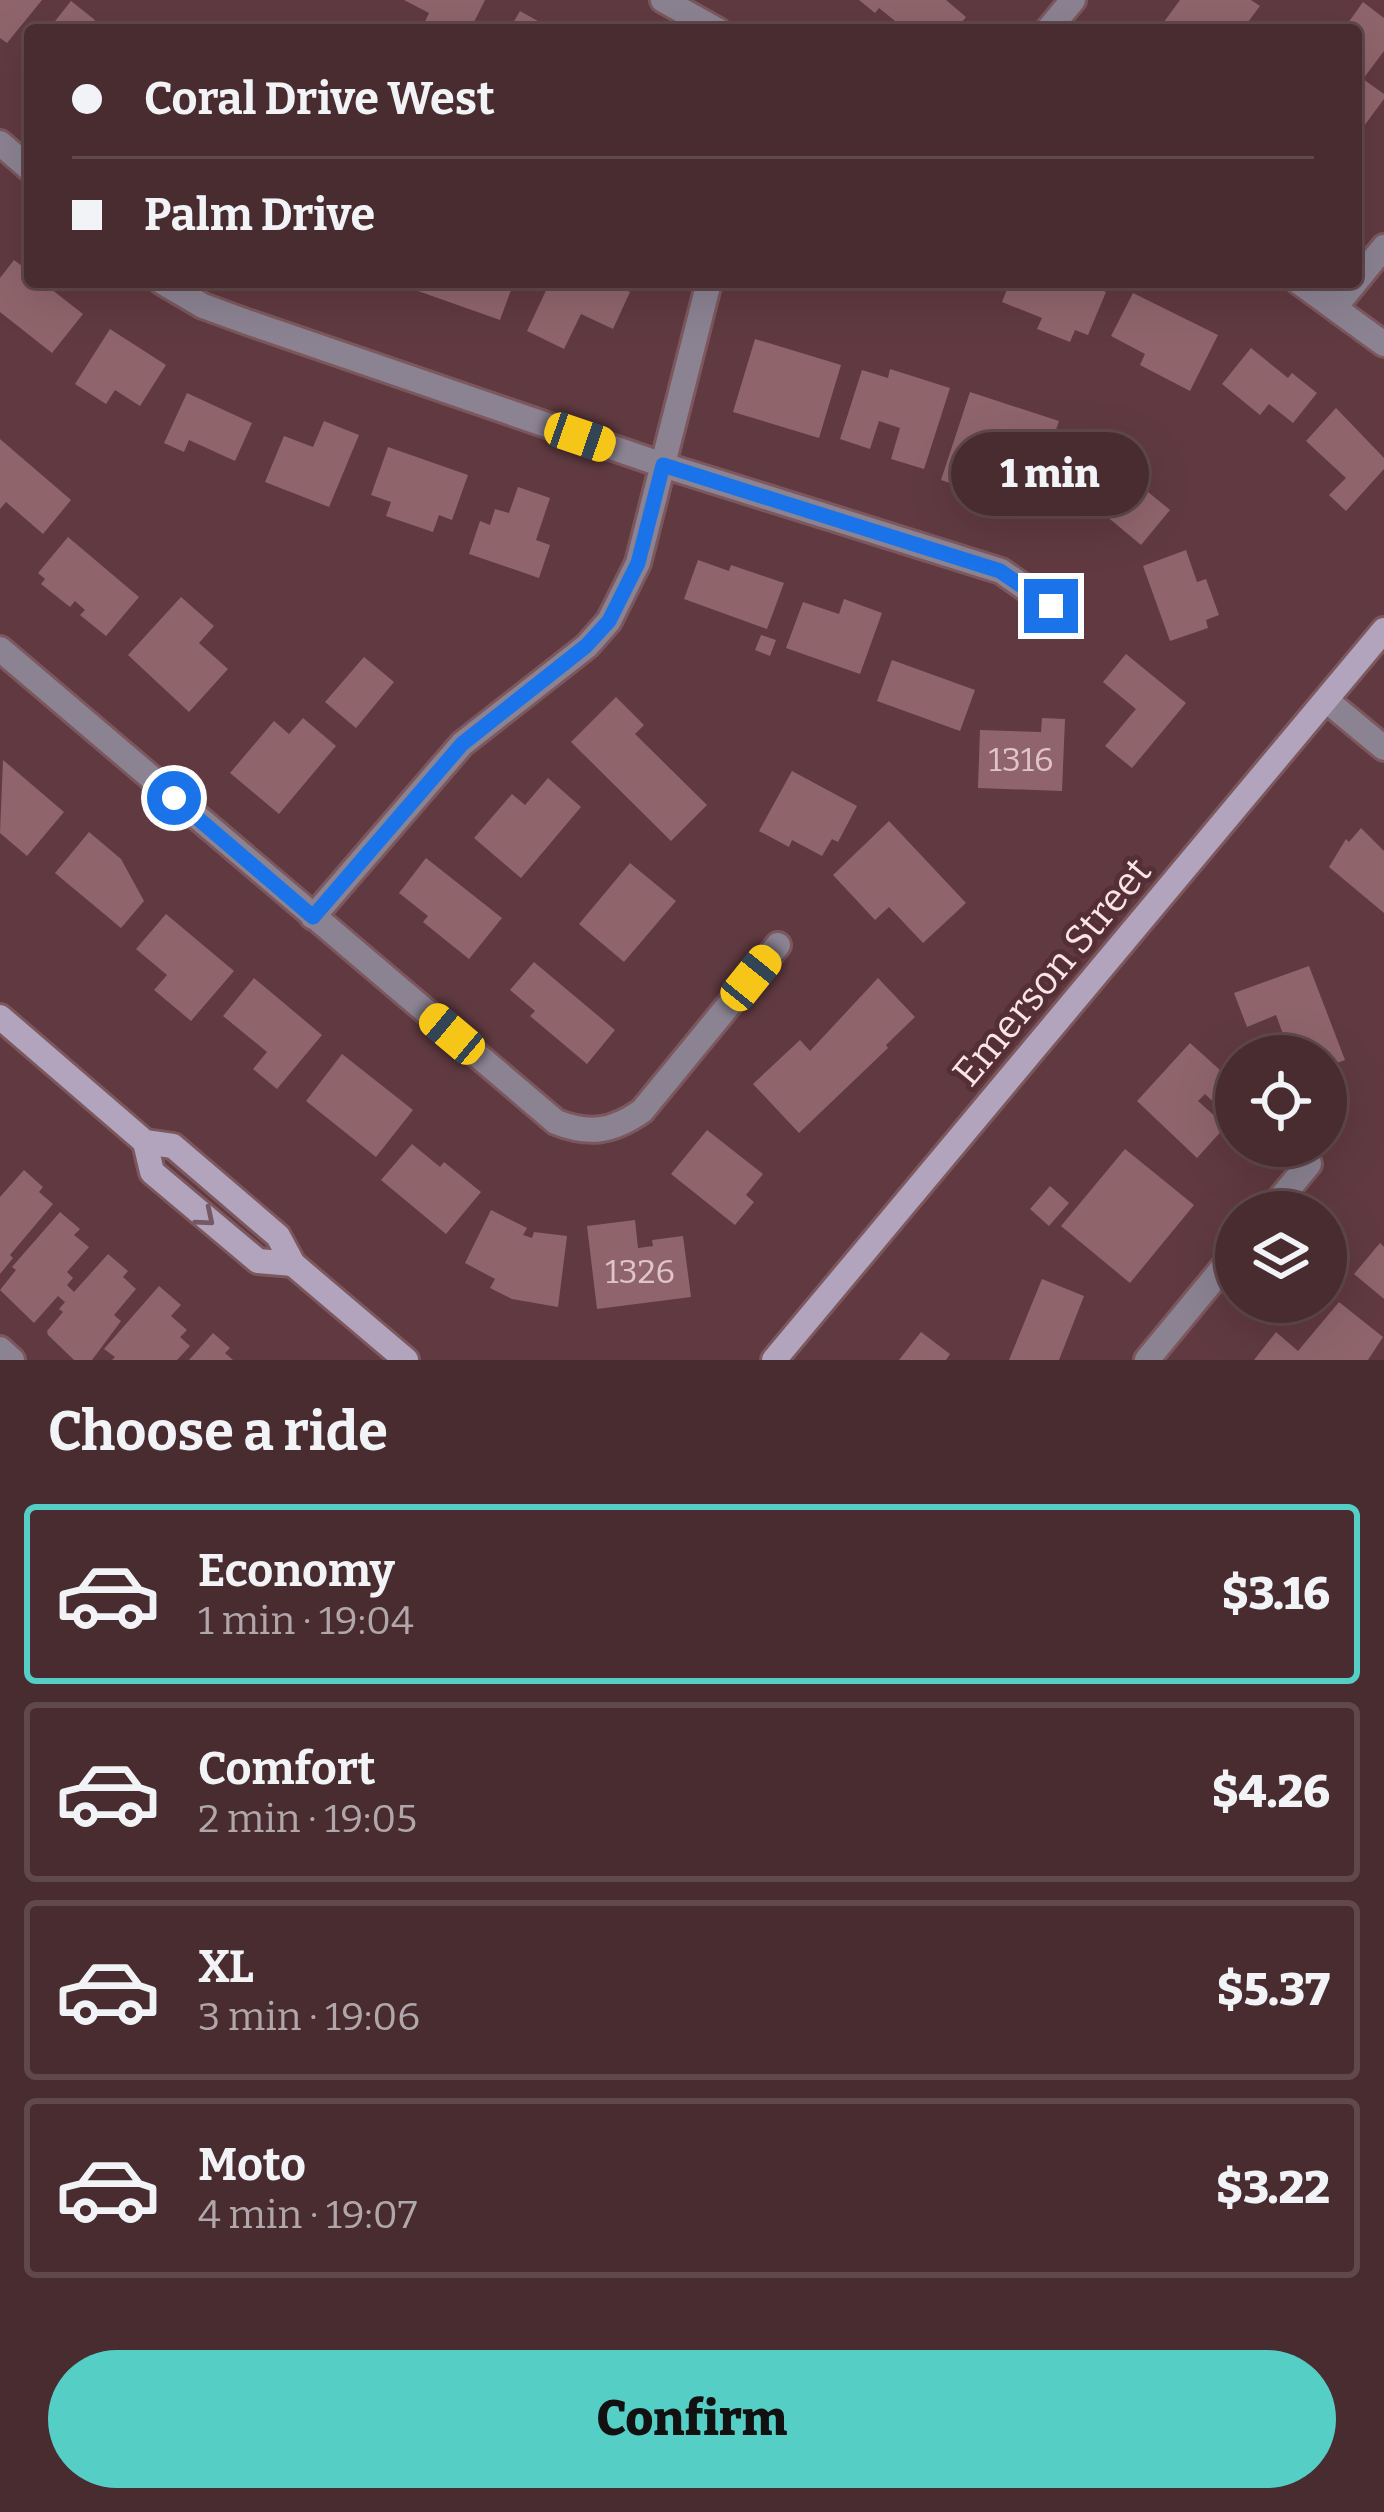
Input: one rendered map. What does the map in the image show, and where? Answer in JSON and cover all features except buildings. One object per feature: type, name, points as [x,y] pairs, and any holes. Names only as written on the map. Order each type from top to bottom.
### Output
[{"type":"main road","name":"Emerson Street","points":[[774,1360],[1384,630]]},
{"type":"main road","points":[[0,1016],[145,1142],[173,1146],[278,1236],[292,1264],[406,1360]]},
{"type":"street","points":[[663,0],[706,24]]},
{"type":"street","points":[[1053,24],[1073,0]]},
{"type":"street","points":[[0,143],[24,164]]},
{"type":"street","points":[[1362,274],[1384,247]]},
{"type":"street","points":[[172,288],[203,306],[247,322],[663,465],[1000,571],[1051,606]]},
{"type":"street","points":[[313,917],[462,744],[586,646],[609,621],[638,563],[707,288]]},
{"type":"street","points":[[1308,288],[1384,344]]},
{"type":"street","points":[[1336,306],[1351,288]]},
{"type":"street","points":[[0,650],[556,1122],[578,1130],[609,1129],[642,1111],[778,945]]},
{"type":"street","points":[[1326,700],[1384,748]]},
{"type":"street","points":[[1286,1191],[1306,1167]]},
{"type":"street","points":[[1147,1360],[1215,1277]]},
{"type":"street","points":[[0,1349],[12,1360]]},
{"type":"route","points":[[174,798],[313,917],[462,744],[586,646],[609,621],[638,563],[663,465],[1000,571],[1051,606]]}]
